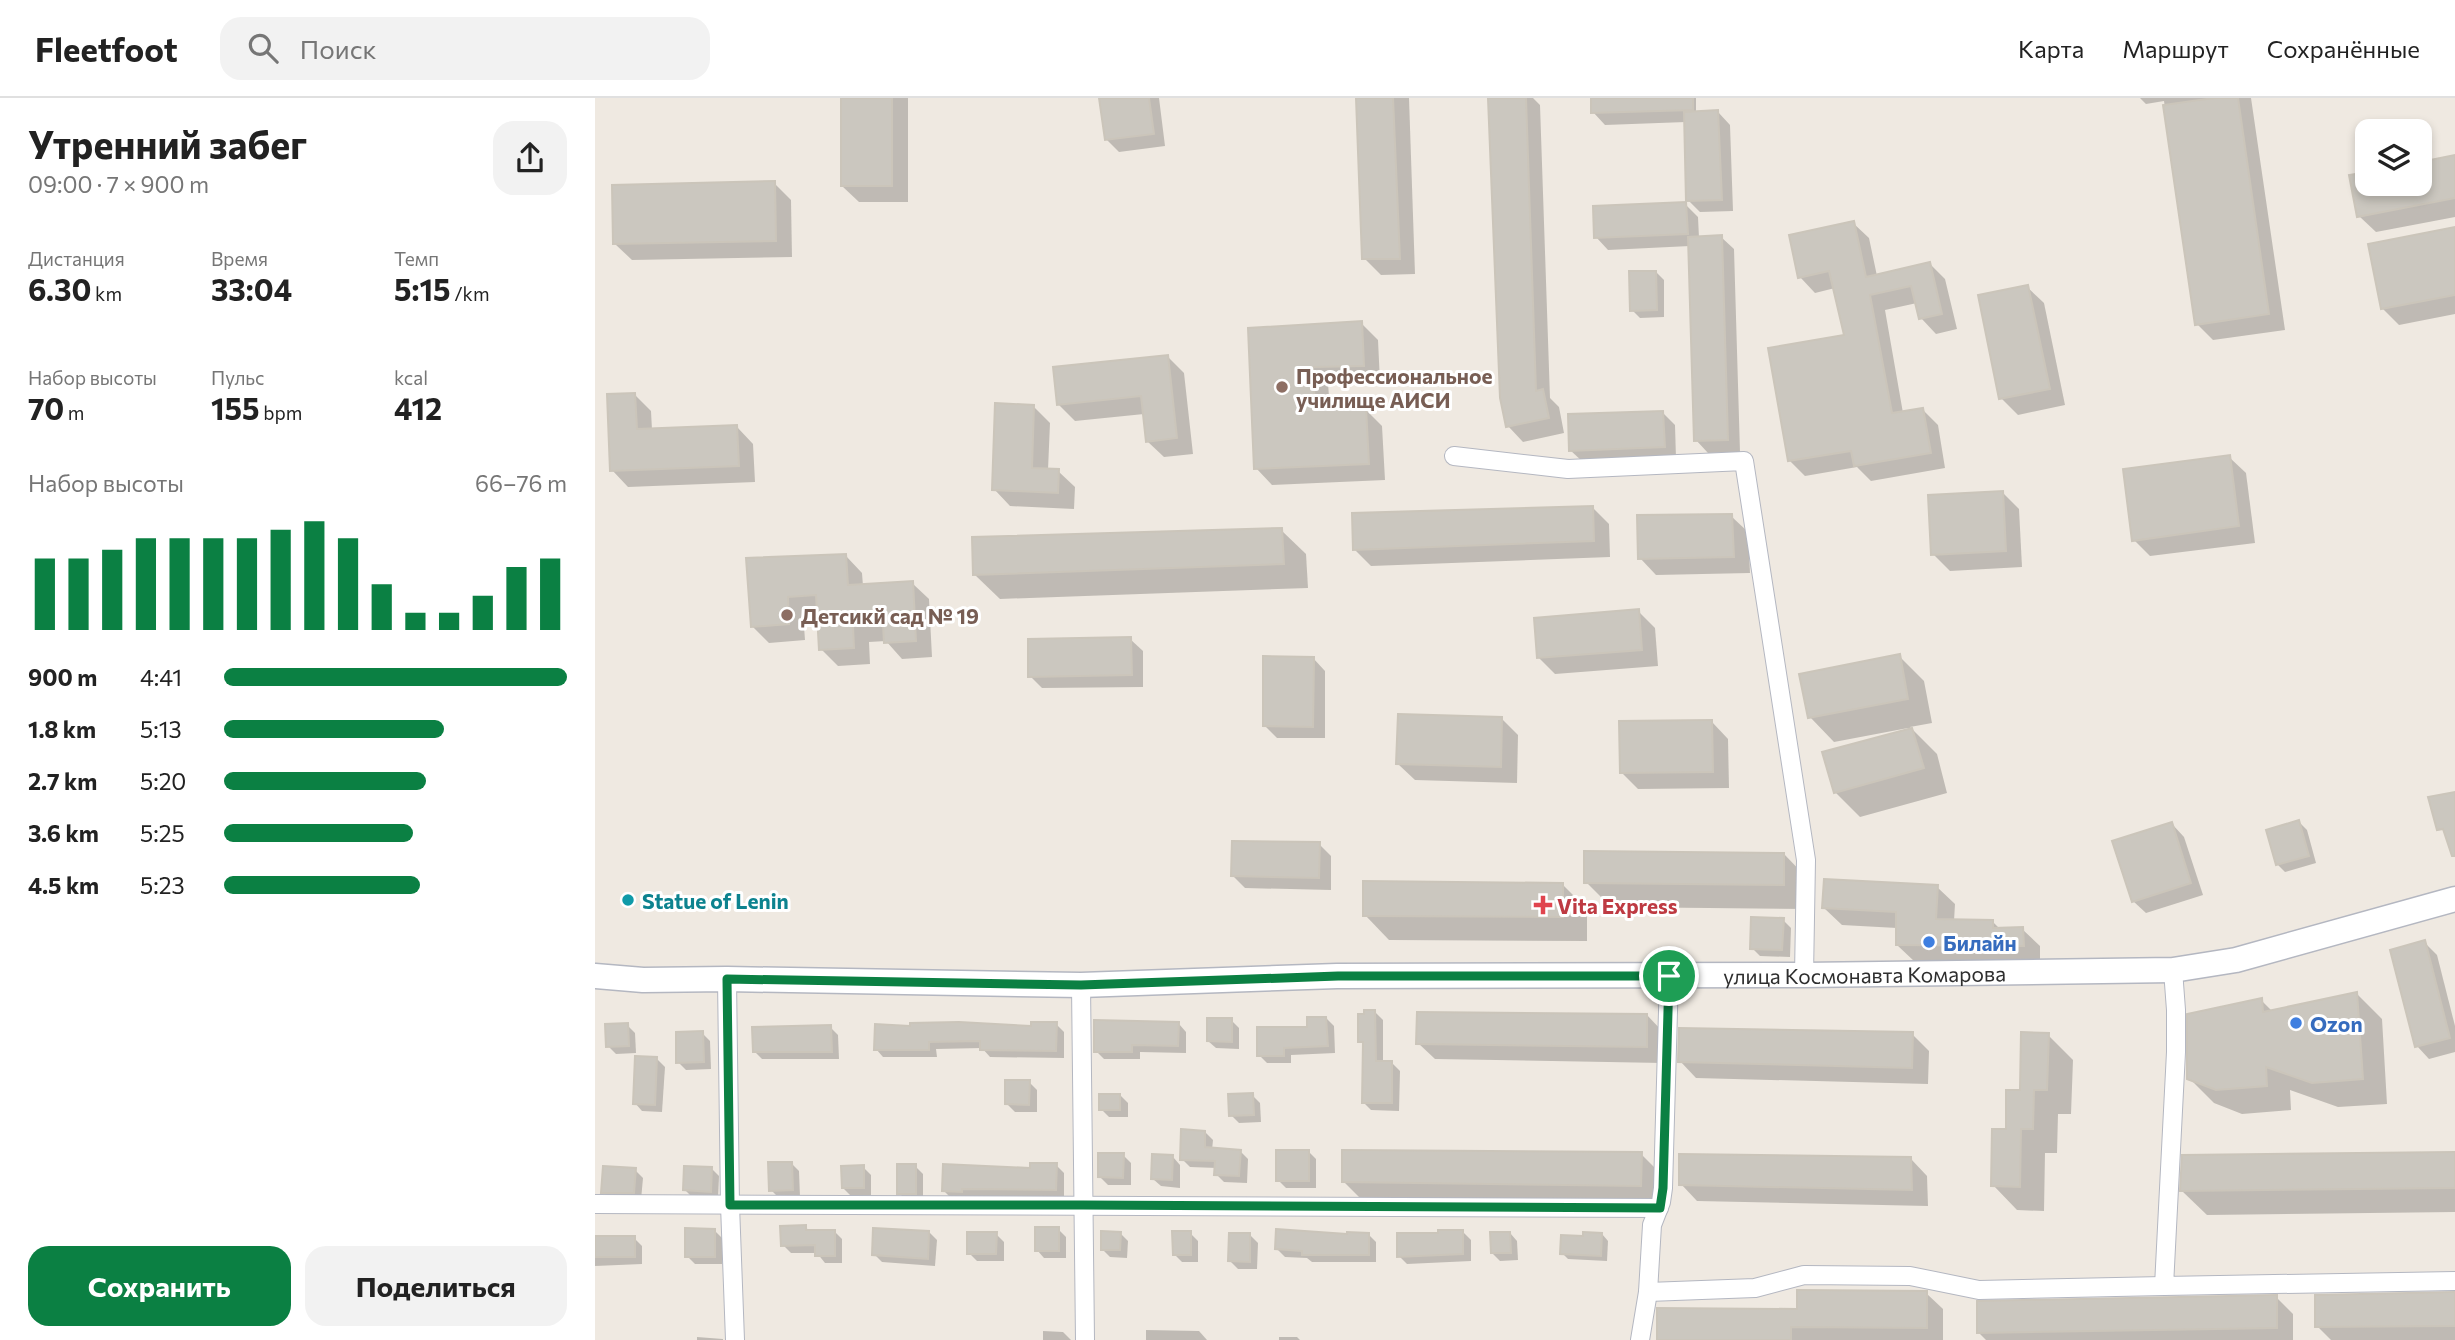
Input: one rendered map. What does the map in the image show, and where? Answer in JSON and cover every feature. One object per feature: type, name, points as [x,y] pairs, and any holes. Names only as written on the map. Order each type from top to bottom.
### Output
[{"type":"main road","name":"улица Космонавта Комарова","points":[[595,976],[643,980],[1081,985],[1338,976],[1669,976],[2173,970],[2236,960],[2455,899]]},
{"type":"street","points":[[1454,456],[1568,469],[1744,461],[1806,860],[1804,975]]},
{"type":"street","points":[[2164,1286],[2176,1052],[2173,970]]},
{"type":"street","points":[[1640,1340],[1648,1292],[1652,1225],[1660,1208],[1664,1167],[1669,976]]},
{"type":"street","points":[[727,979],[735,1340]]},
{"type":"street","points":[[1081,985],[1085,1340]]},
{"type":"street","points":[[595,1204],[1660,1208]]},
{"type":"street","points":[[1648,1292],[1755,1288],[1804,1275],[1910,1276],[1979,1290],[2455,1281]]},
{"type":"building","points":[[841,98],[892,98],[892,186],[841,186]]},
{"type":"building","points":[[1099,98],[1149,98],[1154,134],[1105,140]]},
{"type":"building","points":[[1356,98],[1393,98],[1400,259],[1362,259]]},
{"type":"building","points":[[1488,98],[1526,98],[1536,391],[1543,389],[1549,418],[1506,427],[1500,398]]},
{"type":"building","points":[[1591,98],[1693,98],[1693,110],[1591,113]]},
{"type":"building","points":[[2214,98],[2238,98],[2269,314],[2195,325],[2163,105]]},
{"type":"building","points":[[1718,110],[1722,200],[1686,201],[1684,112]]},
{"type":"building","points":[[2455,155],[2455,198],[2357,217],[2349,175],[2355,174],[2355,196],[2432,196],[2432,160]]},
{"type":"building","points":[[775,181],[776,241],[613,244],[612,185]]},
{"type":"building","points":[[1686,202],[1688,234],[1594,238],[1593,206]]},
{"type":"building","points":[[1854,221],[1866,277],[1930,262],[1942,314],[1919,319],[1911,286],[1870,295],[1892,413],[1923,408],[1931,453],[1854,466],[1851,451],[1788,461],[1768,348],[1844,335],[1829,271],[1798,278],[1789,235]]},
{"type":"building","points":[[2455,227],[2455,295],[2381,309],[2368,244]]},
{"type":"building","points":[[1722,235],[1728,440],[1694,441],[1688,237]]},
{"type":"building","points":[[1629,271],[1656,271],[1657,310],[1630,311]]},
{"type":"building","points":[[2028,285],[2050,389],[1999,399],[1978,295]]},
{"type":"building","name":"Профессиональное училище АИСИ","points":[[1362,321],[1364,366],[1313,367],[1315,410],[1366,407],[1369,464],[1254,469],[1248,328]]},
{"type":"building","points":[[1168,355],[1177,438],[1146,442],[1141,396],[1057,405],[1053,367]]},
{"type":"building","points":[[635,393],[637,429],[737,425],[739,466],[610,471],[607,394]]},
{"type":"building","points":[[995,403],[1034,405],[1032,468],[1059,469],[1058,493],[992,490]]},
{"type":"building","points":[[1663,411],[1665,447],[1569,451],[1568,414]]},
{"type":"building","points":[[2230,455],[2239,526],[2132,541],[2123,469]]},
{"type":"building","points":[[2003,491],[2006,551],[1931,555],[1928,495]]},
{"type":"building","points":[[1593,506],[1594,541],[1353,550],[1352,513]]},
{"type":"building","points":[[1732,514],[1734,557],[1638,559],[1637,515]]},
{"type":"building","points":[[1282,528],[1284,564],[973,575],[972,537]]},
{"type":"building","points":[[846,554],[848,585],[913,581],[916,641],[884,643],[883,624],[853,626],[854,648],[819,650],[816,595],[788,597],[789,624],[751,627],[746,558]]},
{"type":"building","points":[[1639,609],[1642,650],[1537,658],[1534,618]]},
{"type":"building","points":[[1131,637],[1132,675],[1028,677],[1028,639]]},
{"type":"building","points":[[1900,654],[1908,699],[1808,718],[1799,674]]},
{"type":"building","points":[[1263,656],[1314,657],[1313,727],[1263,726]]},
{"type":"building","points":[[1398,714],[1502,717],[1501,767],[1396,764]]},
{"type":"building","points":[[1712,720],[1713,772],[1620,773],[1619,721]]},
{"type":"building","points":[[1912,728],[1924,768],[1834,793],[1822,752]]},
{"type":"building","points":[[2455,792],[2455,856],[2452,856],[2443,829],[2437,830],[2428,797]]},
{"type":"building","points":[[2299,820],[2309,856],[2276,865],[2266,830]]},
{"type":"building","points":[[2172,822],[2191,883],[2132,902],[2112,841]]},
{"type":"building","points":[[1232,841],[1320,842],[1319,878],[1231,876]]},
{"type":"building","points":[[1584,851],[1784,853],[1784,885],[1584,883]]},
{"type":"building","points":[[1824,879],[1938,885],[1936,919],[1993,920],[1993,928],[2023,927],[2024,946],[1896,945],[1896,912],[1822,908]]},
{"type":"building","points":[[1363,881],[1563,883],[1563,917],[1363,916]]},
{"type":"building","points":[[1751,917],[1784,918],[1782,950],[1750,949]]},
{"type":"building","points":[[2425,940],[2450,1038],[2415,1047],[2390,950]]},
{"type":"building","points":[[2357,992],[2363,1079],[2312,1083],[2266,1067],[2267,1086],[2216,1090],[2187,1079],[2187,1014],[2262,998],[2263,1012]]},
{"type":"building","points":[[1364,1010],[1375,1010],[1376,1061],[1392,1061],[1392,1103],[1362,1103],[1363,1042],[1358,1042],[1358,1014],[1364,1014]]},
{"type":"building","points":[[1417,1012],[1647,1014],[1647,1047],[1416,1044]]},
{"type":"building","points":[[1307,1017],[1326,1017],[1328,1046],[1284,1048],[1284,1056],[1257,1056],[1257,1027],[1307,1027]]},
{"type":"building","points":[[1207,1018],[1232,1018],[1232,1042],[1207,1041]]},
{"type":"building","points":[[1094,1020],[1179,1022],[1178,1046],[1132,1045],[1132,1052],[1094,1052]]},
{"type":"building","points":[[959,1022],[1031,1026],[1031,1022],[1057,1022],[1056,1051],[980,1050],[980,1041],[929,1042],[929,1050],[874,1050],[875,1024],[910,1026],[910,1023]]},
{"type":"building","points":[[628,1023],[629,1046],[606,1047],[605,1024]]},
{"type":"building","points":[[831,1025],[832,1052],[753,1052],[752,1027]]},
{"type":"building","points":[[1679,1028],[1913,1032],[1912,1068],[1678,1062]]},
{"type":"building","points":[[703,1031],[704,1062],[676,1063],[676,1032]]},
{"type":"building","points":[[2021,1032],[2049,1033],[2047,1090],[2034,1090],[2033,1129],[2021,1129],[2020,1187],[1991,1186],[1992,1129],[2006,1129],[2006,1090],[2020,1090]]},
{"type":"building","points":[[635,1056],[657,1057],[655,1105],[633,1104]]},
{"type":"building","points":[[1005,1080],[1030,1080],[1029,1105],[1005,1104]]},
{"type":"building","points":[[1253,1093],[1254,1115],[1229,1116],[1228,1094]]},
{"type":"building","points":[[1099,1094],[1120,1094],[1120,1110],[1099,1110]]},
{"type":"building","points":[[1181,1129],[1205,1131],[1205,1147],[1241,1150],[1239,1176],[1214,1175],[1215,1161],[1180,1160]]},
{"type":"building","points":[[1276,1150],[1309,1150],[1309,1181],[1276,1181]]},
{"type":"building","points":[[1342,1150],[1642,1152],[1641,1186],[1342,1182]]},
{"type":"building","points":[[2455,1152],[2455,1188],[2180,1191],[2182,1155]]},
{"type":"building","points":[[1098,1153],[1124,1153],[1123,1178],[1098,1177]]},
{"type":"building","points":[[1152,1154],[1173,1155],[1172,1180],[1151,1179]]},
{"type":"building","points":[[1679,1154],[1911,1157],[1912,1190],[1679,1185]]},
{"type":"building","points":[[768,1162],[792,1162],[793,1190],[769,1191]]},
{"type":"building","points":[[1030,1163],[1057,1163],[1056,1190],[942,1191],[943,1164],[1030,1168]]},
{"type":"building","points":[[897,1164],[916,1164],[916,1194],[897,1194]]},
{"type":"building","points":[[864,1165],[864,1188],[842,1188],[841,1166]]},
{"type":"building","points":[[603,1166],[636,1168],[634,1193],[601,1193]]},
{"type":"building","points":[[684,1166],[712,1167],[711,1192],[683,1190]]},
{"type":"building","points":[[806,1225],[806,1230],[835,1230],[835,1256],[815,1256],[815,1245],[781,1246],[780,1226]]},
{"type":"building","points":[[1035,1227],[1059,1227],[1059,1251],[1035,1251]]},
{"type":"building","points":[[685,1228],[715,1229],[715,1257],[685,1257]]},
{"type":"building","points":[[873,1228],[929,1231],[928,1259],[872,1255]]},
{"type":"building","points":[[1276,1229],[1369,1233],[1369,1255],[1302,1255],[1302,1251],[1275,1249]]},
{"type":"building","points":[[1438,1230],[1463,1230],[1463,1254],[1397,1257],[1397,1233],[1438,1233]]},
{"type":"building","points":[[1101,1231],[1121,1232],[1120,1250],[1101,1250]]},
{"type":"building","points":[[1172,1231],[1191,1231],[1191,1255],[1173,1255]]},
{"type":"building","points":[[967,1232],[997,1232],[996,1254],[967,1254]]},
{"type":"building","points":[[1490,1232],[1510,1232],[1511,1253],[1491,1253]]},
{"type":"building","points":[[1583,1232],[1602,1233],[1601,1256],[1560,1254],[1561,1235],[1583,1236]]},
{"type":"building","points":[[1229,1233],[1250,1233],[1250,1262],[1228,1261]]},
{"type":"building","points":[[595,1236],[635,1236],[635,1257],[595,1257]]},
{"type":"building","points":[[1797,1290],[1927,1291],[1927,1328],[1791,1327],[1791,1340],[1657,1340],[1657,1308],[1797,1309]]},
{"type":"building","points":[[2455,1292],[2455,1326],[2315,1327],[2315,1295]]},
{"type":"building","points":[[2277,1295],[2277,1328],[1977,1333],[1977,1301]]},
{"type":"place","name":"Профессиональное училище АИСИ","points":[[1282,387]]},
{"type":"place","name":"Детсикй сад № 19","points":[[787,615]]},
{"type":"place","name":"Statue of Lenin","points":[[628,900]]},
{"type":"place","name":"Vita Express","points":[[1543,905]]},
{"type":"place","name":"Билайн","points":[[1929,942]]},
{"type":"place","name":"Ozon","points":[[2296,1023]]},
{"type":"route","points":[[1338,976],[1669,976],[1663,1188],[1660,1208],[730,1205],[727,979],[1081,985],[1338,976]]}]
